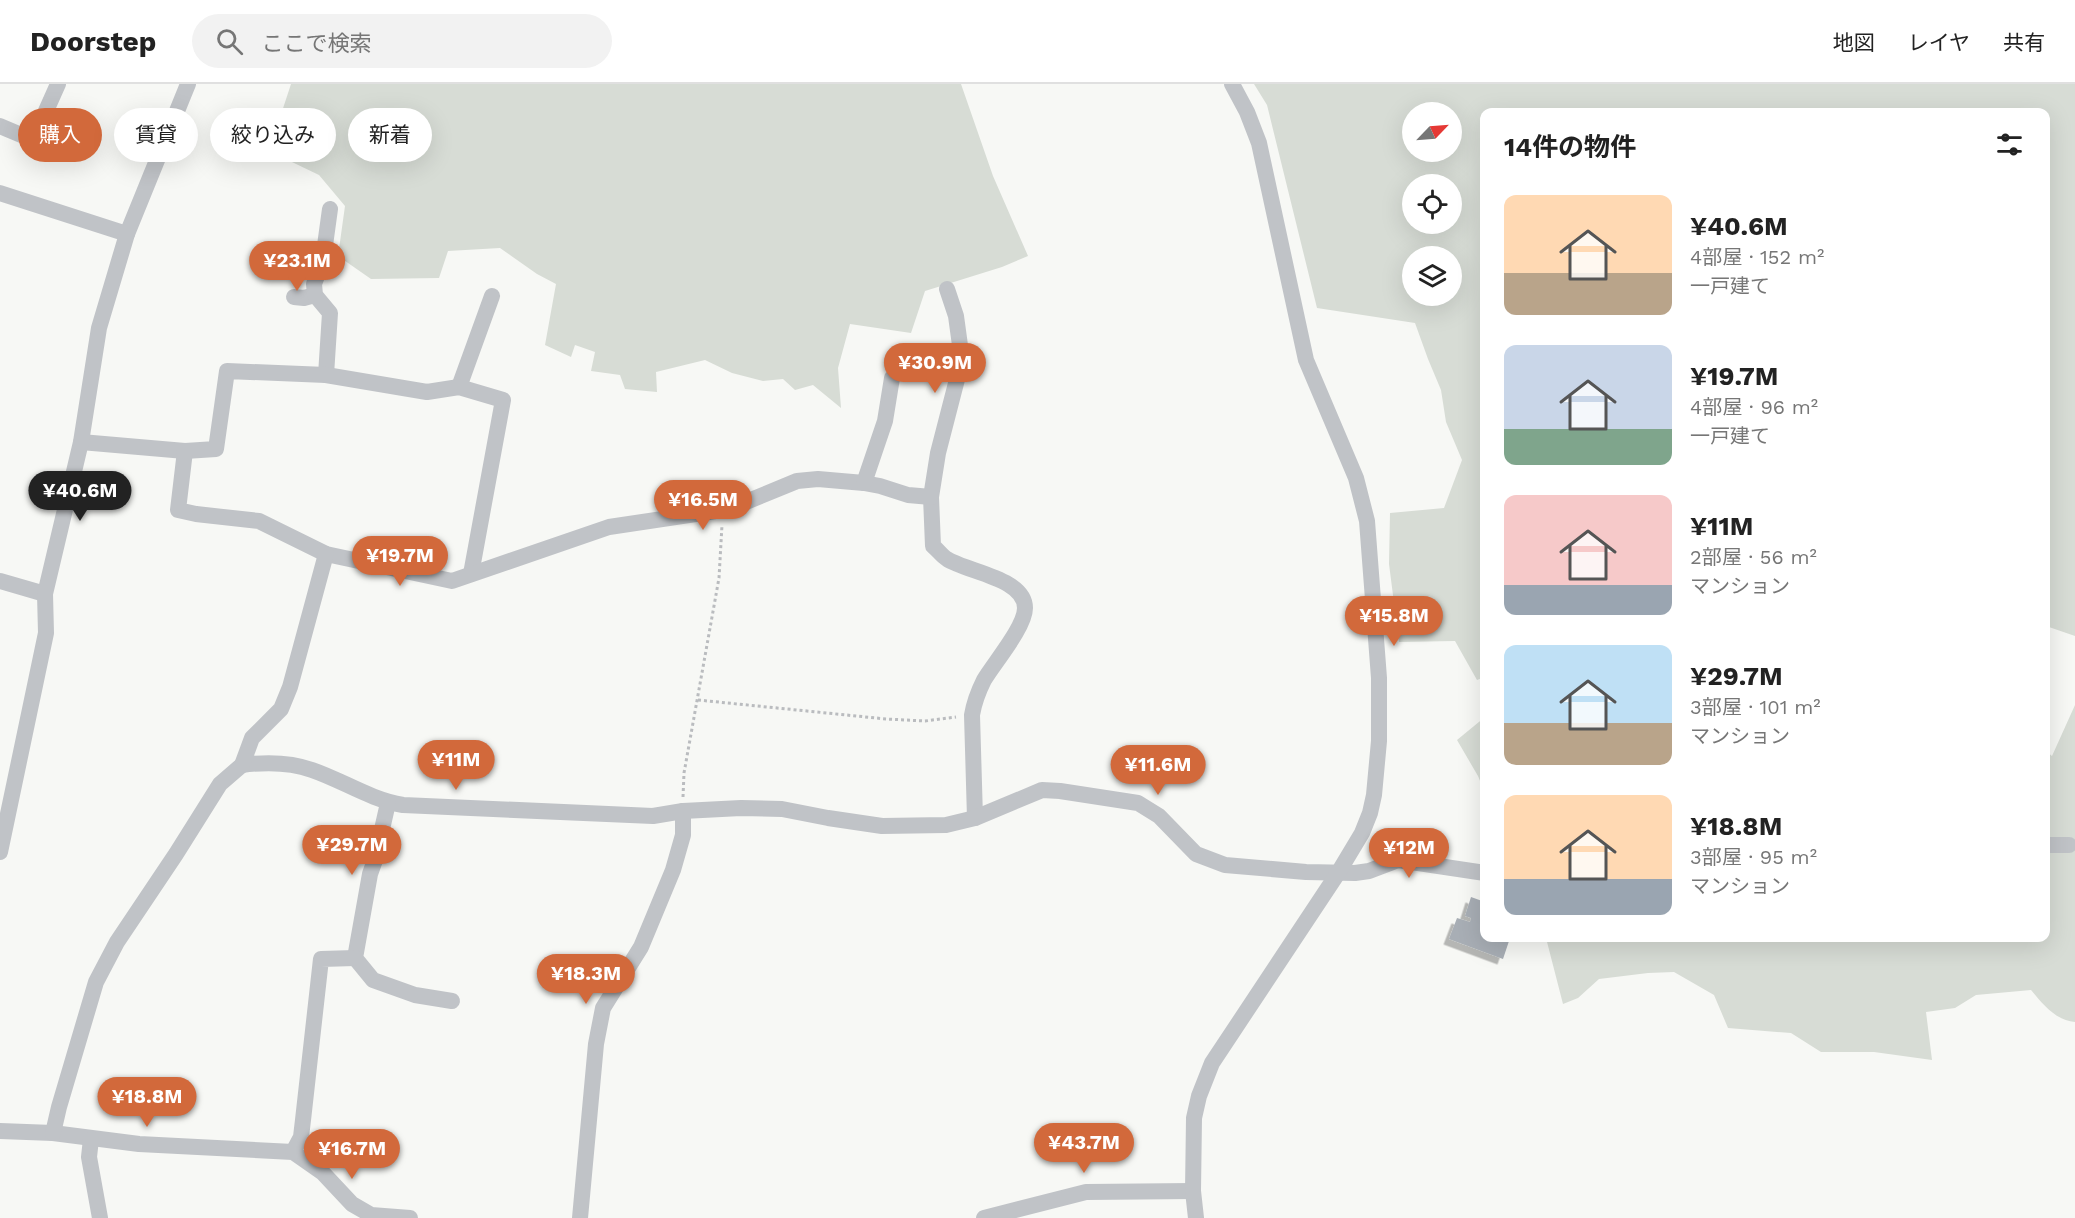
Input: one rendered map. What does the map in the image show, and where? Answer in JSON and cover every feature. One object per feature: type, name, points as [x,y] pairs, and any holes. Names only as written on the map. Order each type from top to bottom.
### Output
[{"type":"street","points":[[0,126],[33,140],[58,84]]},
{"type":"street","points":[[0,852],[46,633],[45,594],[81,442],[99,328],[127,234],[188,84]]},
{"type":"street","points":[[1196,1218],[1193,1191],[1194,1118],[1199,1096],[1212,1063],[1362,833],[1374,795],[1378,741],[1379,678],[1367,521],[1356,478],[1306,360],[1259,142],[1232,84]]},
{"type":"street","points":[[0,193],[127,234]]},
{"type":"street","points":[[326,375],[330,313],[315,296],[314,284],[323,260],[330,209]]},
{"type":"street","points":[[946,289],[956,316],[962,360],[938,453],[931,497],[933,546],[947,559],[1012,586],[1023,597],[1025,610],[1021,624],[984,681],[975,700],[972,715],[975,818]]},
{"type":"street","points":[[294,297],[315,296]]},
{"type":"street","points":[[459,387],[492,296]]},
{"type":"street","points":[[81,442],[185,451],[216,449],[227,371],[326,375],[427,392],[459,387],[503,400],[471,574]]},
{"type":"street","points":[[864,483],[885,421],[892,378]]},
{"type":"street","points":[[185,451],[178,510],[259,521],[326,554],[452,580],[609,527],[721,511],[797,481],[818,479],[864,483],[908,495],[931,497]]},
{"type":"street","points":[[53,1132],[96,982],[117,942],[220,784],[243,765],[252,738],[281,709],[290,687],[326,554]]},
{"type":"street","points":[[0,581],[45,594]]},
{"type":"street","points":[[243,765],[266,762],[311,769],[388,803],[403,806],[653,816],[682,811],[741,808],[782,809],[882,826],[946,825],[975,818],[1042,790],[1060,791],[1138,803],[1159,816],[1196,854],[1225,865],[1338,873],[1369,871],[1398,860],[1480,872]]},
{"type":"street","points":[[388,803],[370,874],[355,958],[373,980],[415,995],[452,1001]]},
{"type":"street","points":[[580,1218],[596,1044],[603,1008],[641,947],[673,870],[683,835],[682,811]]},
{"type":"street","points":[[2050,845],[2069,845]]},
{"type":"street","points":[[293,1152],[301,1137],[321,959],[355,958]]},
{"type":"street","points":[[0,1131],[53,1132],[139,1144],[293,1152],[323,1173],[353,1211],[410,1218]]},
{"type":"street","points":[[91,1139],[89,1156],[99,1218]]},
{"type":"street","points":[[984,1218],[1086,1192],[1193,1191]]},
{"type":"path","points":[[682,811],[684,772],[719,578],[723,530],[721,511]]},
{"type":"path","points":[[698,700],[896,720],[925,721],[972,715]]},
{"type":"shaded area","points":[[291,84],[961,84],[993,176],[1028,256],[1002,267],[925,291],[911,333],[850,324],[838,368],[841,408],[813,385],[795,390],[783,379],[763,381],[732,373],[705,360],[656,372],[657,392],[625,389],[620,375],[591,371],[595,352],[575,345],[571,357],[545,345],[556,284],[537,274],[500,248],[448,251],[439,278],[371,279],[338,256],[345,206],[319,175],[292,162],[336,162],[336,108],[283,108]]},
{"type":"shaded area","points":[[1254,84],[2075,84],[2075,636],[2050,627],[2050,108],[1480,108],[1480,679],[1477,680],[1455,641],[1399,642],[1389,564],[1390,513],[1444,508],[1462,460],[1446,422],[1441,390],[1415,323],[1317,308],[1267,105]]},
{"type":"shaded area","points":[[2075,705],[2075,1022],[2055,1015],[2031,990],[1976,995],[1955,1008],[1926,1012],[1932,1060],[1874,1052],[1821,1052],[1791,1033],[1728,1028],[1714,995],[1674,972],[1599,979],[1578,998],[1563,1004],[1547,942],[2050,942],[2050,754],[2052,756]]},
{"type":"shaded area","points":[[1480,721],[1480,781],[1478,776],[1457,740]]},
{"type":"building","points":[[1471,897],[1480,900],[1480,942],[1509,942],[1503,959],[1449,939],[1457,918],[1470,922],[1471,918],[1465,916]]}]
